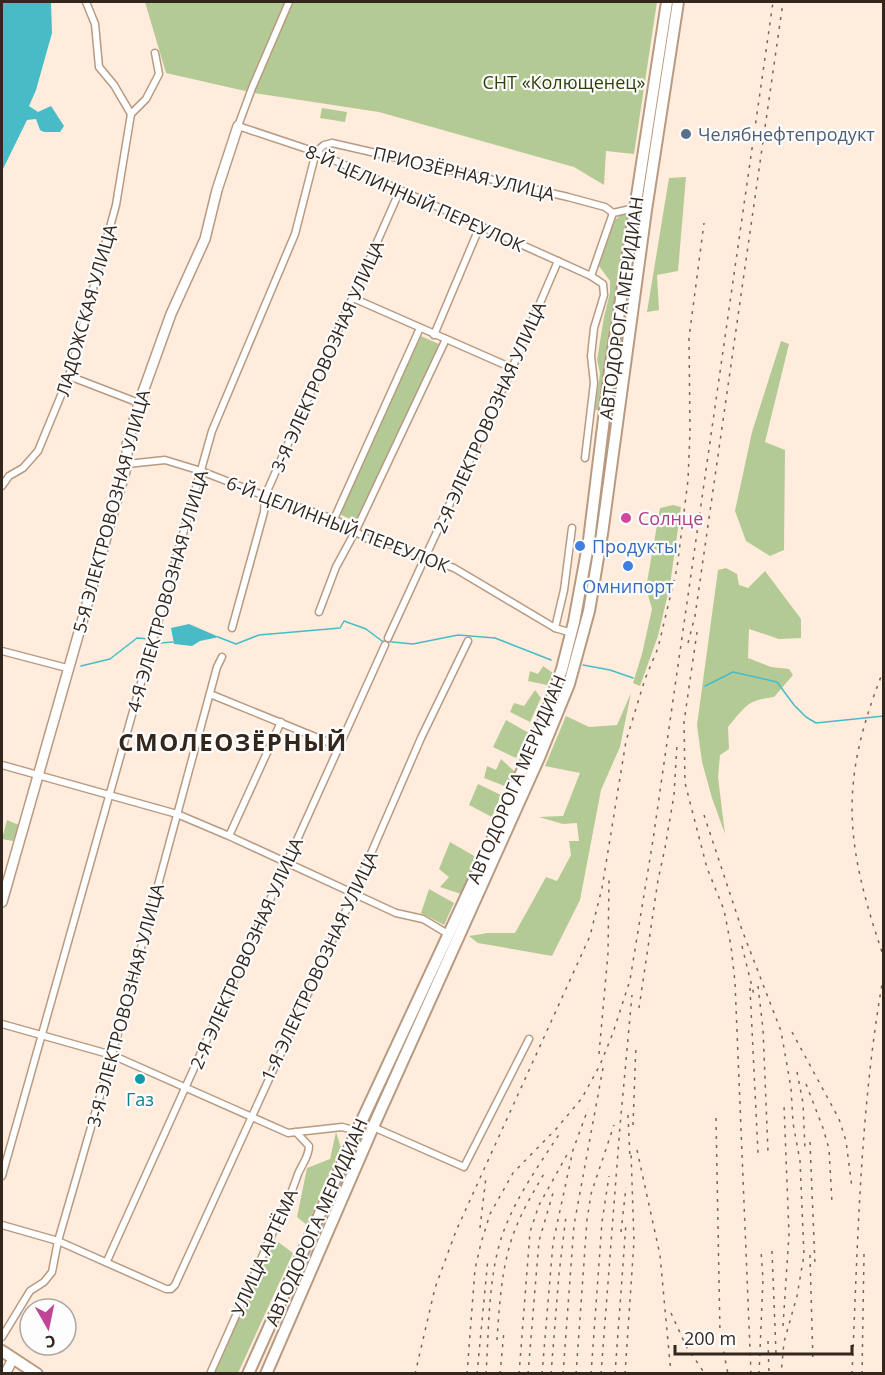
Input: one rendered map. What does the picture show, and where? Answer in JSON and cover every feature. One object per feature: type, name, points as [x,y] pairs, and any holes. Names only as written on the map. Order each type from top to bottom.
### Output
[{"type":"main road","name":"АВТОДОРОГА МЕРИДИАН","points":[[641,209],[667,2]]},
{"type":"main road","name":"АВТОДОРОГА МЕРИДИАН","points":[[266,1374],[373,1127],[538,760],[569,684],[610,370],[678,2]]},
{"type":"main road","name":"АВТОДОРОГА МЕРИДИАН","points":[[249,1374],[545,718],[577,634]]},
{"type":"main road","points":[[2,1351],[37,1374]]},
{"type":"street","points":[[86,2],[95,24],[99,67],[114,85],[131,114],[146,99],[159,74],[155,53]]},
{"type":"street","points":[[238,126],[289,2]]},
{"type":"street","name":"ЛАДОЖСКАЯ УЛИЦА","points":[[2,486],[9,476],[23,468],[38,452],[69,376],[116,205],[131,114]]},
{"type":"street","name":"8-Й ЦЕЛИННЫЙ ПЕРЕУЛОК","points":[[238,126],[316,152],[591,276]]},
{"type":"street","name":"5-Я ЭЛЕКТРОВОЗНАЯ УЛИЦА","points":[[2,902],[127,464],[127,446],[139,403],[171,314],[205,239],[217,190],[238,126]]},
{"type":"street","name":"ПРИОЗЁРНАЯ УЛИЦА","points":[[316,152],[324,144],[332,143],[577,199],[605,207],[613,213]]},
{"type":"street","name":"4-Я ЭЛЕКТРОВОЗНАЯ УЛИЦА","points":[[2,1176],[212,431],[295,234],[316,152]]},
{"type":"street","name":"3-Я ЭЛЕКТРОВОЗНАЯ УЛИЦА","points":[[232,628],[264,512],[265,496],[400,190]]},
{"type":"street","points":[[585,458],[594,383],[591,356],[594,328],[604,296],[603,284],[591,276],[613,213],[641,209]]},
{"type":"street","points":[[434,335],[480,226]]},
{"type":"street","name":"2-Я ЭЛЕКТРОВОЗНАЯ УЛИЦА","points":[[388,638],[512,368],[558,261]]},
{"type":"street","points":[[352,298],[512,368]]},
{"type":"street","points":[[334,519],[420,328]]},
{"type":"street","points":[[319,612],[336,567],[356,530],[446,339]]},
{"type":"street","points":[[69,376],[139,403]]},
{"type":"street","name":"6-Й ЦЕЛИННЫЙ ПЕРЕУЛОК","points":[[127,464],[165,460],[334,519],[368,539],[384,542],[454,568],[555,628],[577,634]]},
{"type":"street","points":[[555,628],[564,590],[572,528]]},
{"type":"street","name":"1-Я ЭЛЕКТРОВОЗНАЯ УЛИЦА","points":[[107,1262],[166,1289],[171,1289],[175,1285],[250,1116],[353,895],[421,738],[468,641]]},
{"type":"street","name":"2-Я ЭЛЕКТРОВОЗНАЯ УЛИЦА","points":[[107,1262],[385,645]]},
{"type":"street","points":[[2,651],[67,668]]},
{"type":"street","name":"3-Я ЭЛЕКТРОВОЗНАЯ УЛИЦА","points":[[2,1337],[30,1292],[44,1282],[52,1272],[58,1241],[222,657]]},
{"type":"street","points":[[210,694],[340,747]]},
{"type":"street","points":[[229,836],[280,722]]},
{"type":"street","points":[[2,765],[177,814],[353,895],[396,913],[423,919],[448,934]]},
{"type":"street","points":[[2,1024],[112,1054],[288,1133],[342,1127],[357,1131]]},
{"type":"street","points":[[373,1127],[464,1167],[530,1039]]},
{"type":"street","name":"УЛИЦА АРТЁМА","points":[[210,1374],[280,1214],[290,1199],[299,1172],[309,1154],[309,1146],[296,1132]]},
{"type":"street","points":[[2,1225],[58,1241],[107,1262]]},
{"type":"street","points":[[4,1374],[14,1359]]},
{"type":"green space","name":"СНТ «Колющенец»","points":[[145,2],[657,2],[634,154],[606,151],[604,185],[574,167],[379,112],[254,93],[166,73]]},
{"type":"green space","points":[[322,108],[347,112],[345,122],[320,118]]},
{"type":"green space","points":[[686,177],[678,271],[657,275],[659,310],[647,312],[669,178]]},
{"type":"green space","points":[[623,213],[629,218],[601,410],[595,410],[600,373],[597,360],[610,292],[610,281],[599,266],[615,220]]},
{"type":"green space","points":[[421,336],[439,344],[357,522],[339,514]]},
{"type":"green space","points":[[781,341],[789,344],[765,442],[785,450],[784,550],[770,556],[746,541],[735,511],[752,432]]},
{"type":"green space","points":[[673,505],[681,507],[670,585],[658,636],[640,686],[633,683],[652,609],[646,588],[660,508]]},
{"type":"green space","points":[[726,568],[737,574],[739,585],[748,588],[765,571],[801,619],[801,638],[779,639],[749,629],[748,658],[771,667],[789,669],[793,675],[774,697],[758,700],[747,706],[728,727],[729,749],[720,755],[718,777],[725,834],[702,762],[697,725],[718,570]]},
{"type":"green space","points":[[543,666],[553,673],[547,685],[528,681],[530,671],[538,674]]},
{"type":"green space","points":[[535,690],[541,698],[530,722],[510,712],[514,703],[524,706]]},
{"type":"green space","points":[[631,693],[620,747],[601,790],[580,900],[552,956],[478,943],[469,936],[515,933],[546,877],[557,881],[571,855],[569,841],[579,841],[577,823],[563,824],[539,817],[563,816],[580,773],[545,766],[566,716],[589,727],[617,725]]},
{"type":"green space","points":[[506,720],[529,733],[516,758],[493,747]]},
{"type":"green space","points":[[501,759],[515,772],[507,787],[484,778],[487,766],[496,770]]},
{"type":"green space","points":[[478,784],[501,795],[492,817],[469,805]]},
{"type":"green space","points":[[7,820],[19,825],[13,841],[2,839]]},
{"type":"green space","points":[[450,842],[476,857],[461,894],[440,887],[449,877],[439,869]]},
{"type":"green space","points":[[429,889],[454,903],[444,925],[421,913]]},
{"type":"green space","points":[[336,1132],[341,1148],[307,1225],[297,1217],[307,1168],[330,1159]]},
{"type":"green space","points":[[274,1239],[293,1253],[238,1373],[215,1373]]},
{"type":"water","points":[[2,2],[51,2],[52,33],[36,90],[29,106],[38,112],[51,106],[64,126],[60,132],[44,132],[40,130],[36,119],[27,120],[2,171]]},
{"type":"water","points":[[189,624],[219,637],[200,641],[192,646],[174,644],[171,628]]},
{"type":"waterway","points":[[218,637],[236,644],[259,635],[340,628],[344,621],[366,629],[382,641],[413,644],[458,635],[495,638],[551,660]]},
{"type":"waterway","points":[[81,666],[110,659],[137,638],[150,639]]},
{"type":"waterway","points":[[154,641],[173,642]]},
{"type":"waterway","points":[[583,665],[610,670],[633,678]]},
{"type":"waterway","points":[[705,686],[733,672],[777,682],[794,705],[816,723],[884,716]]},
{"type":"railway","points":[[467,1374],[475,1269],[490,1214],[513,1173],[557,1128],[582,1098],[600,1065],[630,980],[653,840],[773,2]]},
{"type":"railway","points":[[688,643],[695,616],[783,2]]},
{"type":"railway","points":[[415,1374],[435,1288],[456,1231],[590,936],[602,888],[626,741],[645,679],[658,648],[677,568],[688,480],[689,338],[704,223]]},
{"type":"railway","points":[[697,632],[684,722],[685,783],[707,868],[724,910],[731,946],[735,982],[751,1374]]},
{"type":"railway","points":[[884,669],[859,746],[852,814],[861,880],[884,958]]},
{"type":"railway","points":[[639,1008],[658,880],[674,795],[677,744]]},
{"type":"railway","points":[[704,815],[742,930],[781,1031],[791,1088],[793,1123],[800,1161],[804,1255],[797,1296],[784,1342],[781,1374]]},
{"type":"railway","points":[[599,1054],[608,953],[609,880]]},
{"type":"railway","points":[[742,946],[754,995]]},
{"type":"railway","points":[[852,1374],[858,1223],[865,1123],[884,973]]},
{"type":"railway","points":[[758,986],[763,1029],[768,1152]]},
{"type":"railway","points":[[750,988],[758,1153]]},
{"type":"railway","points":[[601,1374],[632,995]]},
{"type":"railway","points":[[792,1032],[839,1119],[846,1141],[852,1188]]},
{"type":"railway","points":[[633,1125],[636,1044]]},
{"type":"railway","points":[[563,1374],[574,1225],[603,1068]]},
{"type":"railway","points":[[797,1072],[803,1103],[805,1150]]},
{"type":"railway","points":[[806,1084],[829,1149],[832,1203]]},
{"type":"railway","points":[[783,1326],[789,1234],[784,1105]]},
{"type":"railway","points":[[542,1374],[553,1243],[573,1150],[588,1109]]},
{"type":"railway","points":[[628,1115],[630,1159]]},
{"type":"railway","points":[[716,1118],[720,1334],[728,1374]]},
{"type":"railway","points":[[576,1374],[587,1220],[591,1194],[614,1125]]},
{"type":"railway","points":[[486,1374],[492,1284],[498,1249],[508,1220],[521,1194],[560,1133]]},
{"type":"railway","points":[[810,1142],[815,1265]]},
{"type":"railway","points":[[637,1150],[660,1255],[671,1374]]},
{"type":"railway","points":[[625,1374],[634,1241],[631,1152]]},
{"type":"railway","points":[[519,1374],[530,1232],[539,1205],[568,1153]]},
{"type":"railway","points":[[497,1340],[502,1282],[509,1248],[520,1218],[545,1172]]},
{"type":"railway","points":[[591,1374],[602,1222],[609,1176]]},
{"type":"railway","points":[[480,1228],[486,1177]]},
{"type":"railway","points":[[621,1232],[626,1187]]},
{"type":"railway","points":[[528,1374],[539,1241],[553,1193]]},
{"type":"railway","points":[[551,1374],[566,1216]]},
{"type":"railway","points":[[615,1374],[626,1223]]},
{"type":"railway","points":[[759,1374],[763,1279],[761,1251]]},
{"type":"railway","points":[[772,1251],[776,1353]]},
{"type":"railway","points":[[862,1374],[864,1254]]},
{"type":"railway","points":[[810,1255],[813,1363]]},
{"type":"railway","points":[[477,1374],[488,1258]]},
{"type":"railway","points":[[671,1313],[686,1346],[705,1374]]},
{"type":"railway","points":[[500,1374],[504,1331]]},
{"type":"railway","points":[[768,1341],[769,1374]]},
{"type":"place","name":"Челябнефтепродукт","points":[[686,134]]},
{"type":"place","name":"Солнце","points":[[626,518]]},
{"type":"place","name":"Продукты","points":[[580,546]]},
{"type":"place","name":"Омнипорт","points":[[628,566]]},
{"type":"place","name":"Газ","points":[[140,1079]]},
{"type":"district","name":"СМОЛЕОЗЁРНЫЙ","points":[[233,741]]}]
